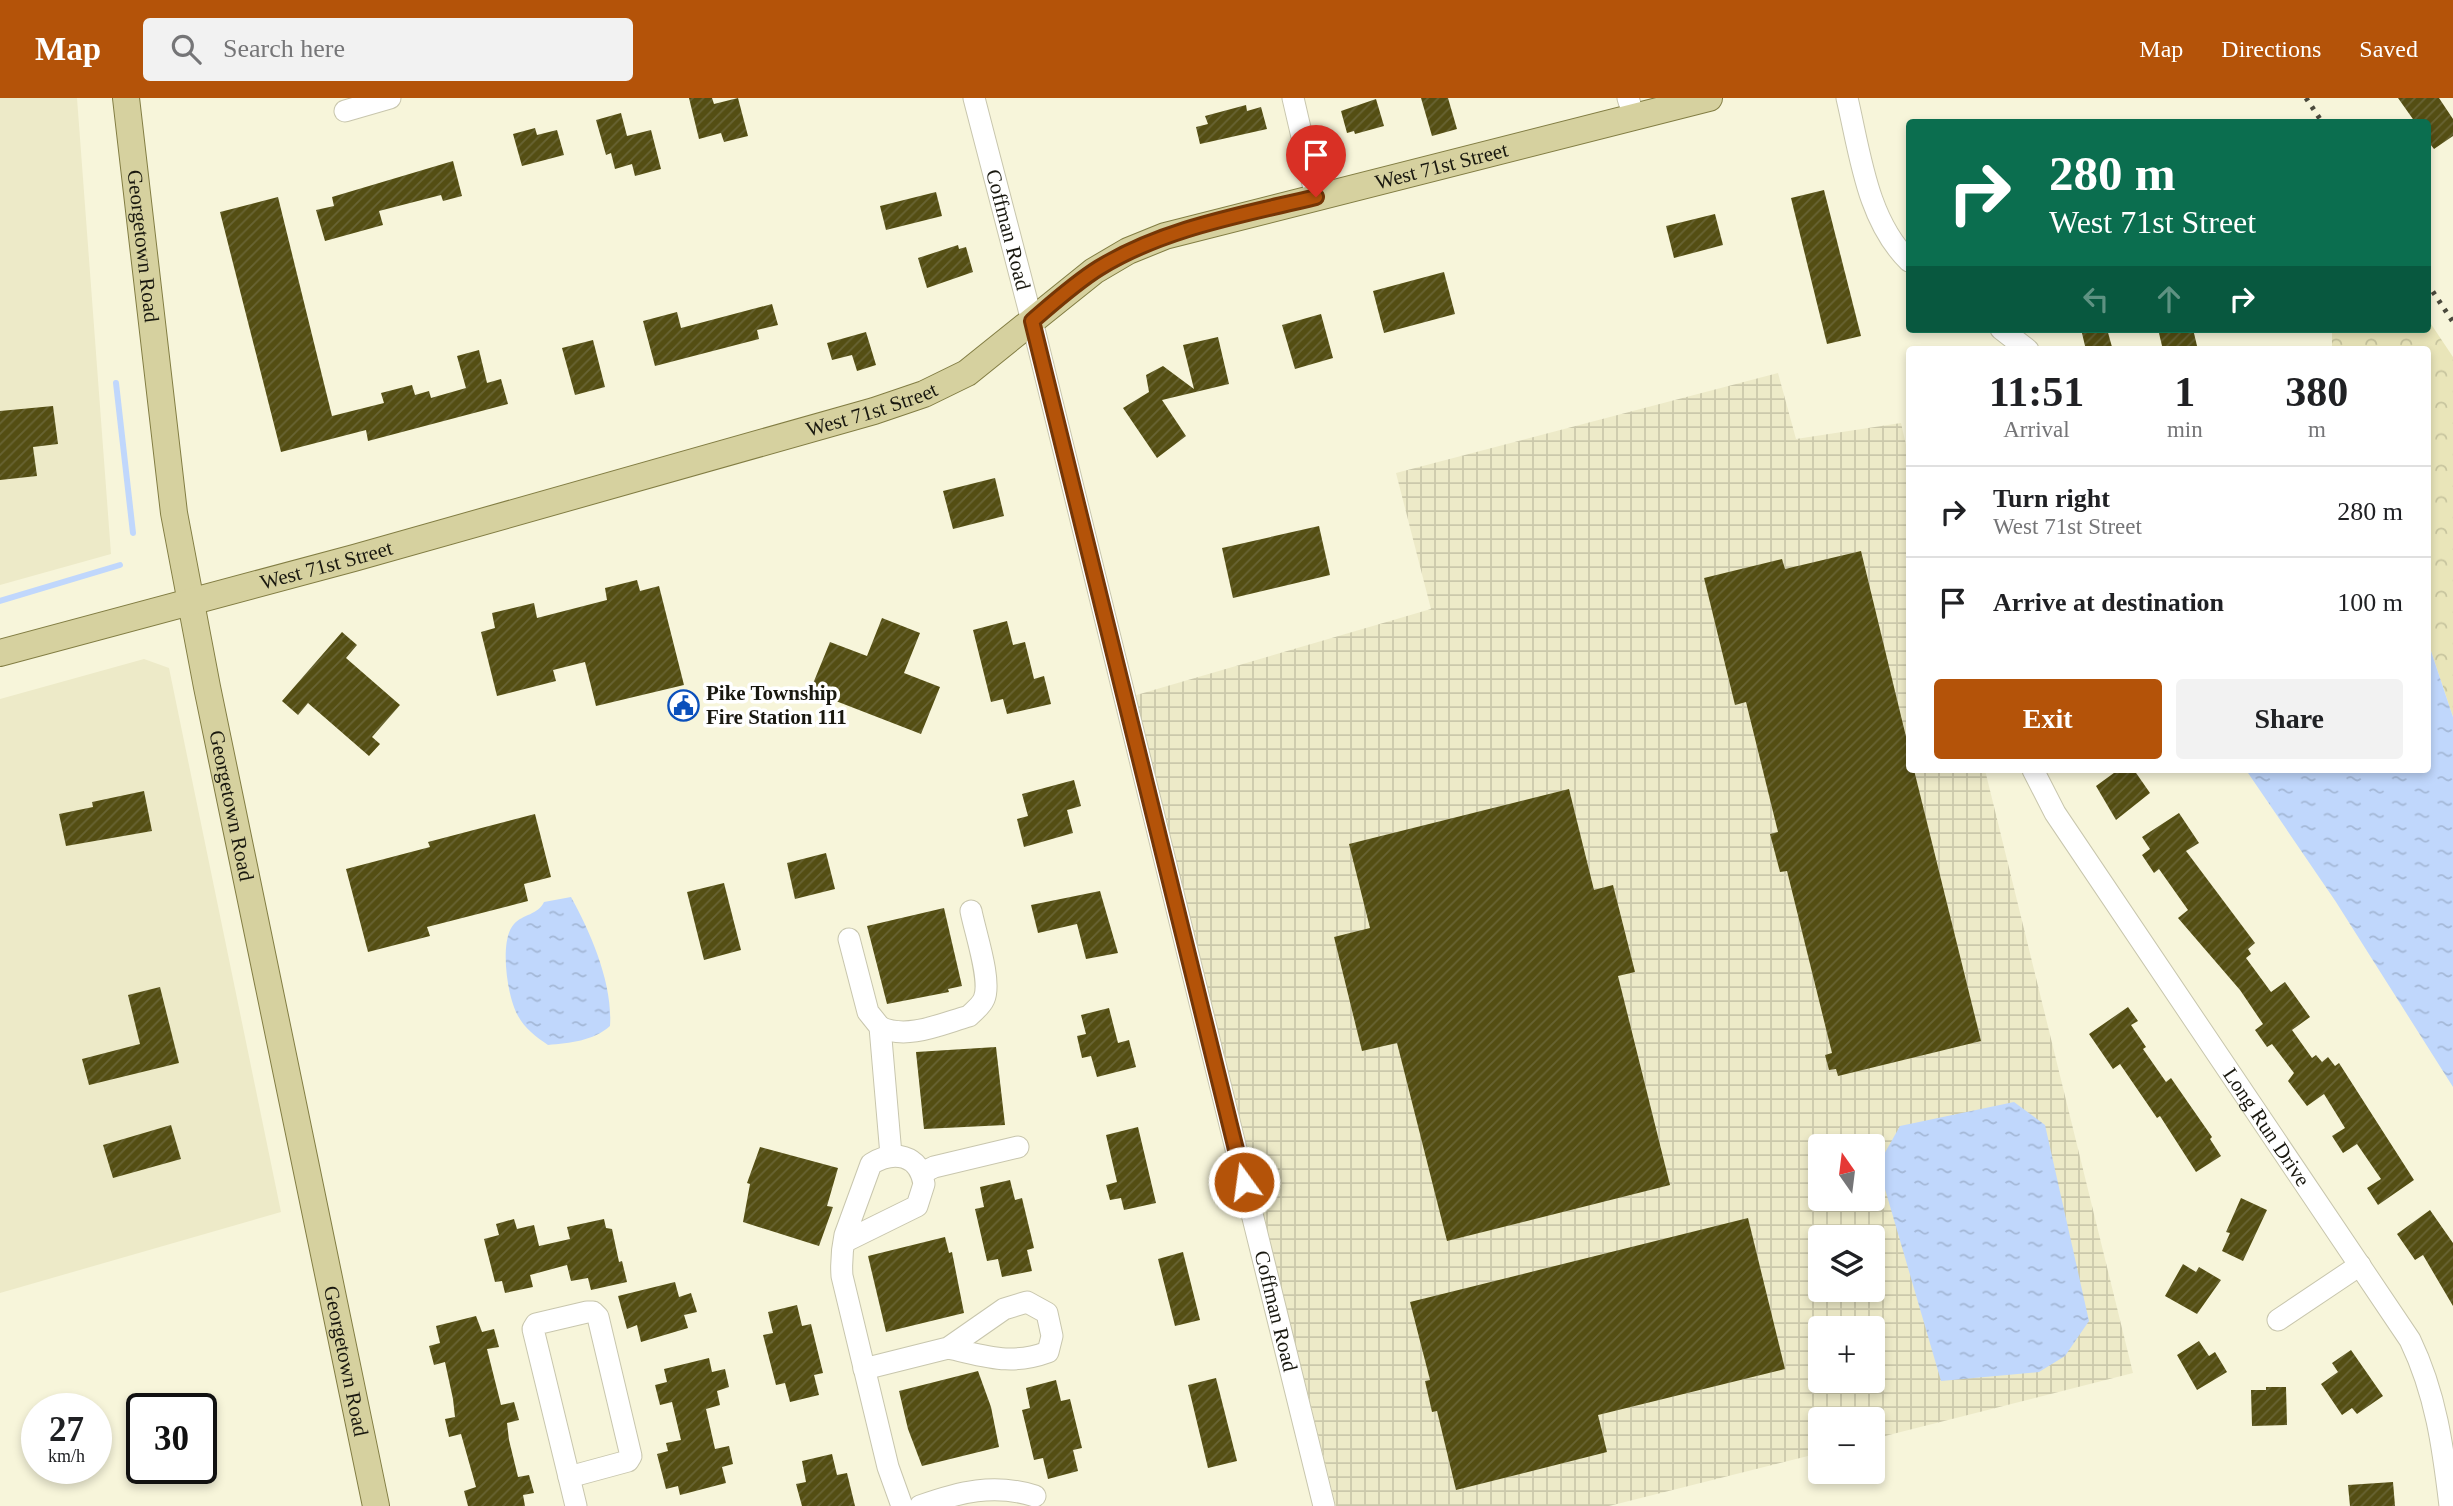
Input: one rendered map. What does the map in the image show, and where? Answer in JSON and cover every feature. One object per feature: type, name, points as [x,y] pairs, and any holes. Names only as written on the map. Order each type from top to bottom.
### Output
[{"type":"main road","name":"Georgetown Road","points":[[126,98],[170,484],[191,601],[376,1506]]},
{"type":"main road","name":"West 71st Street","points":[[0,653],[892,405],[947,384],[1094,271],[1128,251],[1183,230],[1316,197],[1631,108],[1709,98]]},
{"type":"street","points":[[345,111],[390,98]]},
{"type":"street","name":"Coffman Road","points":[[974,98],[1032,321],[1324,1506]]},
{"type":"street","points":[[1293,98],[1316,197]]},
{"type":"street","points":[[1847,98],[1877,212],[1891,238],[1906,257]]},
{"type":"street","points":[[2006,333],[2023,346]]},
{"type":"street","name":"Long Run Drive","points":[[2035,773],[2055,813],[2400,1323],[2427,1376],[2440,1424],[2449,1506]]},
{"type":"street","points":[[849,939],[868,1012],[880,1027],[898,1034],[911,1032],[970,1016],[985,998],[986,980],[971,911]]},
{"type":"street","points":[[880,1027],[891,1155]]},
{"type":"street","points":[[922,1173],[934,1167],[1018,1147]]},
{"type":"street","points":[[844,1242],[917,1206],[923,1194],[922,1173],[911,1159],[891,1155],[869,1168],[844,1242],[842,1276],[888,1467],[902,1506]]},
{"type":"street","points":[[2278,1320],[2360,1265]]},
{"type":"street","points":[[569,1477],[628,1461],[631,1456],[598,1317],[593,1312],[536,1324],[533,1329],[576,1506]]},
{"type":"street","points":[[864,1369],[948,1348]]},
{"type":"street","points":[[920,1506],[974,1490],[998,1489],[1035,1496]]},
{"type":"shaded area","points":[[0,98],[77,98],[111,554],[0,585]]},
{"type":"shaded area","points":[[1778,373],[1796,439],[1901,423],[1906,445],[1906,773],[1986,773],[2133,1373],[1885,1436],[1885,1407],[1808,1407],[1808,1456],[1609,1506],[1336,1506],[1133,696],[1431,609],[1396,473]]},
{"type":"shaded area","points":[[144,659],[169,668],[281,1212],[0,1293],[0,699]]},
{"type":"green space","points":[[2431,324],[2453,357],[2453,717],[2431,651],[2431,346],[2332,346],[2332,333],[2431,333]]},
{"type":"water","points":[[2431,651],[2453,717],[2453,1087],[2336,902],[2248,773],[2431,773]]},
{"type":"water","points":[[571,897],[599,959],[608,993],[610,1026],[589,1038],[548,1045],[526,1028],[513,1005],[506,968],[507,942],[514,924],[538,910],[544,902]]},
{"type":"water","points":[[2014,1102],[2045,1125],[2089,1321],[2065,1356],[2039,1372],[1941,1381],[1885,1189],[1885,1153],[1900,1126]]},
{"type":"building","points":[[689,98],[712,98],[714,104],[738,98],[748,136],[724,142],[721,133],[699,139]]},
{"type":"building","points":[[1421,98],[1448,98],[1457,129],[1432,136]]},
{"type":"building","points":[[2398,98],[2439,98],[2453,119],[2453,136],[2434,149],[2431,145],[2431,119],[2413,119]]},
{"type":"building","points":[[1376,99],[1384,126],[1355,134],[1354,131],[1347,133],[1341,111]]},
{"type":"building","points":[[1246,105],[1247,111],[1261,107],[1267,129],[1200,144],[1196,127],[1208,124],[1205,116]]},
{"type":"building","points":[[621,113],[627,136],[651,130],[661,169],[635,176],[632,164],[615,169],[611,153],[606,155],[596,120]]},
{"type":"building","points":[[535,128],[537,135],[557,130],[564,155],[522,166],[513,134]]},
{"type":"building","points":[[453,161],[462,196],[443,201],[441,195],[379,211],[383,225],[325,241],[316,210],[334,206],[332,197]]},
{"type":"building","points":[[1824,190],[1861,336],[1827,344],[1791,198]]},
{"type":"building","points":[[936,192],[942,216],[886,230],[880,206]]},
{"type":"building","points":[[278,197],[332,416],[384,403],[381,393],[412,385],[415,395],[429,391],[431,398],[466,388],[457,356],[479,350],[487,383],[501,379],[508,404],[368,441],[366,430],[281,452],[220,212]]},
{"type":"building","points":[[1715,214],[1723,245],[1674,258],[1666,226]]},
{"type":"building","points":[[958,245],[959,249],[966,247],[973,272],[927,288],[918,258]]},
{"type":"building","points":[[1444,272],[1455,314],[1384,333],[1373,291]]},
{"type":"building","points":[[772,304],[778,325],[757,330],[759,339],[655,366],[643,321],[677,312],[681,328]]},
{"type":"building","points":[[1321,314],[1333,358],[1295,369],[1282,325]]},
{"type":"building","points":[[866,332],[876,365],[857,371],[852,355],[832,360],[827,343]]},
{"type":"building","points":[[2082,333],[2108,333],[2112,346],[2085,346]]},
{"type":"building","points":[[2159,333],[2194,333],[2197,346],[2162,346]]},
{"type":"building","points":[[1218,337],[1229,384],[1162,400],[1186,436],[1157,458],[1123,408],[1149,392],[1146,375],[1163,366],[1194,389],[1183,345]]},
{"type":"building","points":[[593,340],[605,387],[575,395],[562,348]]},
{"type":"building","points":[[53,406],[58,444],[33,447],[37,476],[0,480],[0,411]]},
{"type":"building","points":[[995,478],[1004,516],[953,529],[943,491]]},
{"type":"building","points":[[1319,526],[1330,575],[1233,598],[1222,548]]},
{"type":"building","points":[[1861,551],[1906,737],[1906,773],[1915,773],[1981,1041],[1838,1076],[1836,1069],[1829,1070],[1825,1055],[1832,1053],[1787,871],[1780,872],[1770,834],[1778,832],[1746,702],[1735,705],[1704,578],[1782,559],[1785,569]]},
{"type":"building","points":[[637,580],[640,591],[659,586],[684,685],[596,706],[585,662],[553,670],[556,681],[497,696],[481,632],[495,628],[492,613],[534,603],[537,618],[607,600],[605,588]]},
{"type":"building","points":[[882,618],[920,633],[904,673],[940,687],[921,734],[810,691],[830,642],[867,656]]},
{"type":"building","points":[[1007,621],[1013,645],[1025,642],[1034,679],[1044,676],[1051,704],[1007,714],[1003,699],[991,702],[973,630]]},
{"type":"building","points":[[342,632],[357,645],[346,658],[400,705],[372,737],[380,744],[369,756],[308,703],[298,715],[282,701]]},
{"type":"building","points":[[2114,773],[2136,773],[2150,793],[2116,820],[2096,786]]},
{"type":"building","points":[[1074,780],[1081,806],[1067,810],[1073,833],[1024,847],[1017,819],[1028,816],[1022,794]]},
{"type":"building","points":[[1569,789],[1594,890],[1613,885],[1635,972],[1618,976],[1670,1185],[1447,1241],[1397,1043],[1362,1051],[1334,937],[1370,928],[1349,844]]},
{"type":"building","points":[[144,791],[152,831],[66,846],[59,814],[93,807],[92,802]]},
{"type":"building","points":[[2179,813],[2199,843],[2186,851],[2255,943],[2248,949],[2251,954],[2246,958],[2271,992],[2285,982],[2310,1017],[2292,1030],[2312,1058],[2316,1055],[2322,1062],[2328,1057],[2335,1066],[2339,1063],[2414,1180],[2378,1205],[2367,1188],[2381,1179],[2357,1144],[2343,1153],[2332,1136],[2345,1128],[2324,1094],[2307,1106],[2288,1081],[2294,1073],[2272,1044],[2267,1047],[2255,1030],[2263,1024],[2240,990],[2178,918],[2188,910],[2159,869],[2154,873],[2142,855],[2150,849],[2142,837]]},
{"type":"building","points":[[535,814],[551,877],[524,884],[528,901],[427,927],[430,936],[368,952],[346,869],[430,847],[428,842]]},
{"type":"building","points":[[826,853],[835,889],[795,899],[787,863]]},
{"type":"building","points":[[724,883],[741,950],[704,960],[687,892]]},
{"type":"building","points":[[1100,891],[1118,953],[1086,959],[1077,924],[1038,933],[1031,905]]},
{"type":"building","points":[[944,908],[962,986],[948,989],[949,992],[887,1004],[867,926]]},
{"type":"building","points":[[160,987],[179,1063],[89,1085],[82,1059],[140,1044],[128,995]]},
{"type":"building","points":[[2128,1007],[2138,1021],[2131,1025],[2146,1047],[2143,1049],[2166,1082],[2171,1078],[2212,1137],[2210,1139],[2221,1156],[2196,1172],[2160,1116],[2157,1118],[2120,1064],[2113,1069],[2089,1034]]},
{"type":"building","points":[[1109,1008],[1118,1043],[1129,1040],[1136,1067],[1097,1077],[1091,1056],[1082,1058],[1077,1036],[1086,1034],[1081,1015]]},
{"type":"building","points":[[996,1047],[1005,1125],[924,1129],[916,1052]]},
{"type":"building","points":[[171,1125],[181,1159],[113,1178],[103,1145]]},
{"type":"building","points":[[1138,1127],[1156,1203],[1124,1210],[1121,1198],[1110,1200],[1106,1185],[1117,1182],[1106,1135]]},
{"type":"building","points":[[760,1147],[838,1168],[827,1206],[833,1207],[819,1246],[743,1222],[750,1184],[747,1183]]},
{"type":"building","points":[[1010,1180],[1015,1200],[1022,1198],[1034,1248],[1027,1250],[1032,1271],[1002,1277],[998,1259],[987,1261],[975,1209],[984,1207],[980,1187]]},
{"type":"building","points":[[2241,1198],[2267,1210],[2243,1261],[2222,1251],[2230,1233],[2226,1232]]},
{"type":"building","points":[[2430,1210],[2453,1243],[2453,1306],[2423,1255],[2415,1260],[2397,1234]]},
{"type":"building","points":[[1748,1218],[1785,1369],[1598,1415],[1607,1452],[1456,1490],[1437,1411],[1432,1412],[1425,1381],[1430,1380],[1410,1302]]},
{"type":"building","points":[[514,1219],[517,1229],[534,1225],[539,1246],[570,1239],[567,1227],[604,1219],[606,1228],[612,1229],[619,1262],[622,1261],[627,1282],[591,1290],[588,1278],[571,1281],[567,1265],[530,1275],[533,1287],[505,1293],[502,1281],[495,1282],[484,1239],[499,1235],[496,1224]]},
{"type":"building","points":[[945,1237],[949,1253],[952,1252],[964,1313],[886,1332],[868,1256]]},
{"type":"building","points":[[1183,1252],[1200,1320],[1175,1326],[1158,1259]]},
{"type":"building","points":[[2183,1264],[2196,1272],[2199,1267],[2221,1280],[2197,1314],[2165,1296]]},
{"type":"building","points":[[675,1282],[679,1297],[691,1293],[697,1312],[684,1315],[688,1328],[641,1342],[637,1325],[627,1329],[618,1296]]},
{"type":"building","points":[[797,1305],[802,1326],[811,1324],[823,1373],[814,1375],[819,1395],[790,1402],[785,1383],[776,1385],[763,1335],[773,1333],[768,1312]]},
{"type":"building","points":[[476,1316],[482,1332],[494,1329],[499,1347],[487,1349],[501,1405],[514,1402],[519,1420],[507,1423],[518,1477],[529,1475],[534,1493],[523,1495],[525,1506],[468,1506],[464,1491],[476,1487],[461,1434],[449,1437],[445,1419],[455,1417],[445,1362],[434,1365],[429,1346],[440,1343],[436,1326]]},
{"type":"building","points":[[2199,1341],[2209,1356],[2215,1352],[2227,1372],[2197,1390],[2177,1355]]},
{"type":"building","points":[[2351,1350],[2383,1396],[2357,1414],[2352,1408],[2342,1415],[2321,1384],[2338,1372],[2332,1363]]},
{"type":"building","points":[[709,1358],[712,1372],[725,1369],[729,1387],[717,1391],[720,1405],[706,1409],[715,1449],[729,1446],[733,1464],[722,1467],[726,1483],[680,1495],[678,1486],[666,1489],[657,1454],[668,1451],[666,1443],[681,1440],[672,1402],[660,1405],[655,1385],[667,1382],[664,1369]]},
{"type":"building","points":[[978,1371],[991,1407],[999,1447],[922,1466],[908,1429],[899,1391]]},
{"type":"building","points":[[1216,1378],[1237,1461],[1208,1468],[1188,1385]]},
{"type":"building","points":[[1056,1380],[1061,1401],[1070,1399],[1082,1448],[1073,1450],[1078,1471],[1048,1479],[1043,1458],[1034,1460],[1022,1410],[1030,1408],[1026,1388]]},
{"type":"building","points":[[2266,1387],[2286,1387],[2287,1425],[2252,1426],[2251,1390],[2266,1390]]},
{"type":"building","points":[[832,1454],[837,1475],[847,1473],[855,1506],[802,1506],[796,1484],[806,1482],[802,1461]]},
{"type":"building","points":[[2393,1482],[2395,1506],[2350,1506],[2348,1485]]},
{"type":"waterway","points":[[116,383],[133,533]]},
{"type":"waterway","points":[[0,601],[120,565]]},
{"type":"railway","points":[[2306,98],[2320,119]]},
{"type":"railway","points":[[2431,289],[2453,322]]},
{"type":"place","name":"Pike Township Fire Station 111","points":[[683,705]]},
{"type":"route","points":[[1244,1182],[1032,321],[1094,271],[1128,251],[1183,230],[1316,197]]}]
